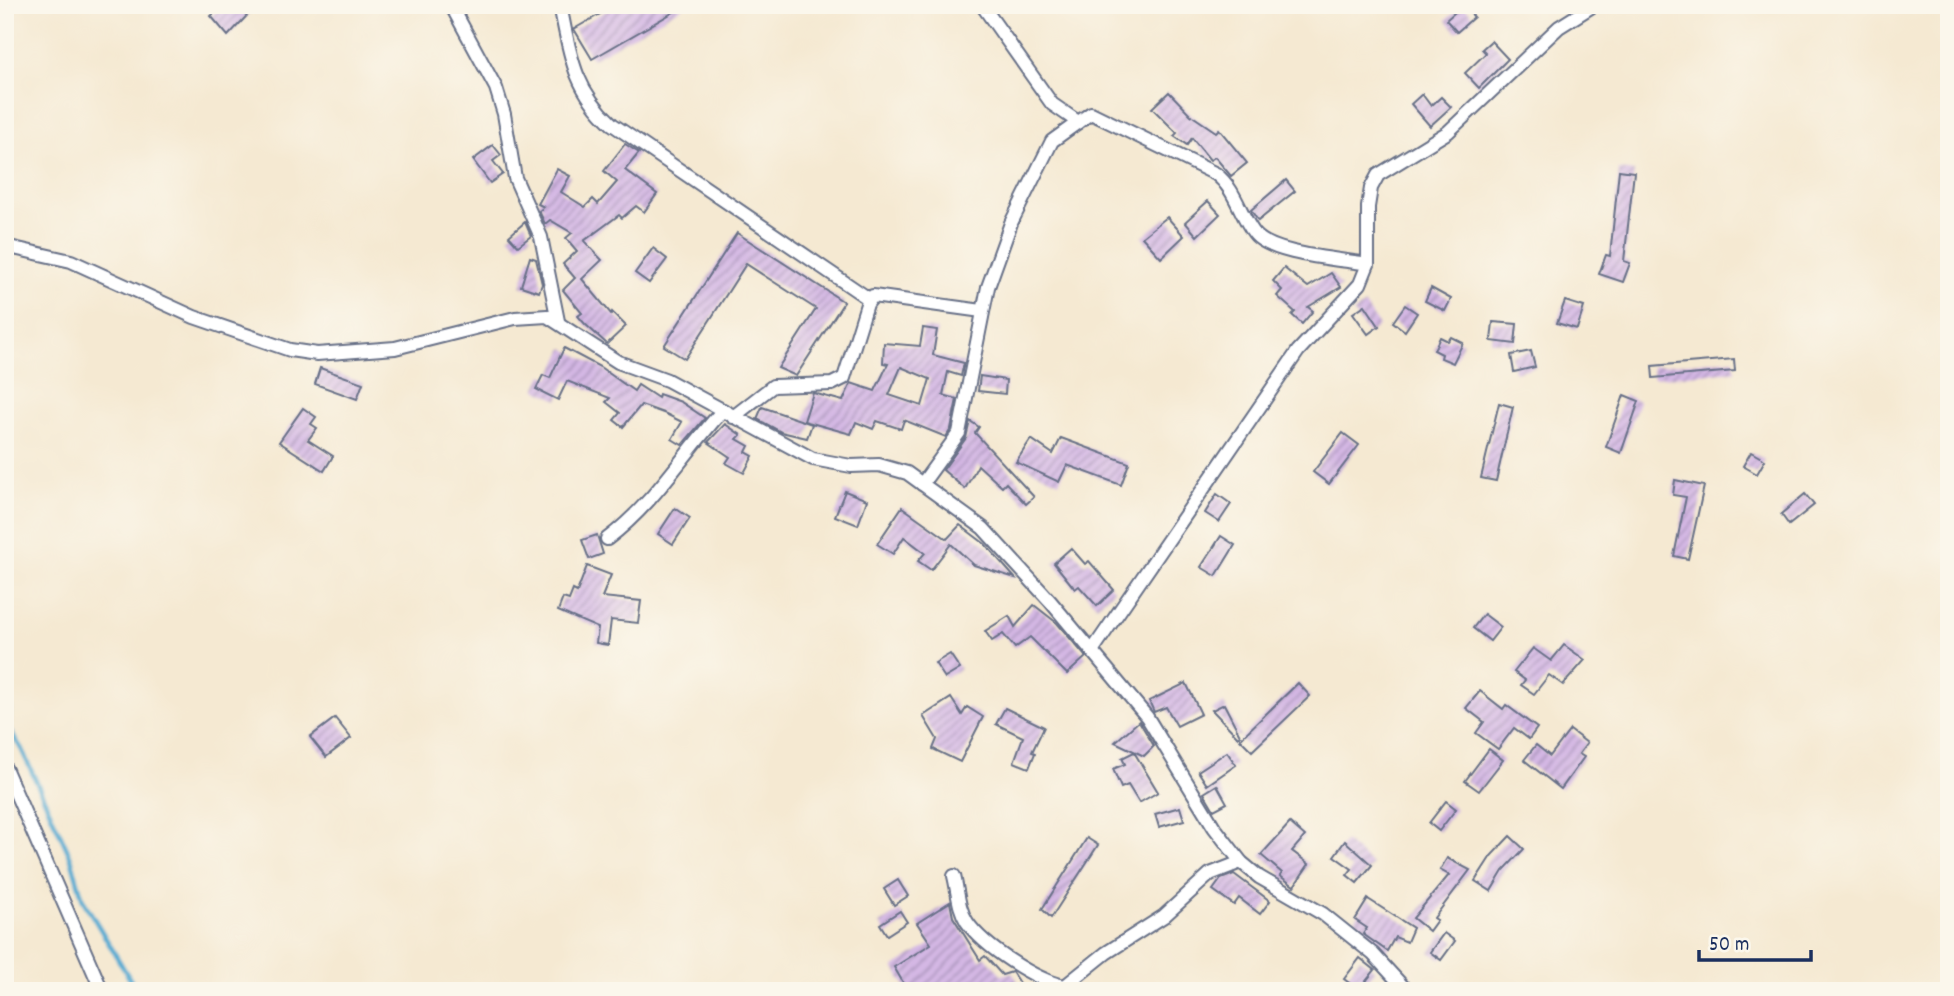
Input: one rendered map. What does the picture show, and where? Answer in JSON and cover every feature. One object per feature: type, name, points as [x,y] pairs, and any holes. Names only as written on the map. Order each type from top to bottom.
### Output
[{"type":"street","points":[[451,5],[496,88],[504,114],[515,178],[541,237],[558,321]]},
{"type":"street","points":[[560,5],[578,83],[597,110],[612,124],[869,299]]},
{"type":"street","points":[[982,5],[1052,104],[1079,122]]},
{"type":"street","points":[[1092,651],[1298,351],[1360,284],[1368,264],[1368,206],[1371,188],[1378,175],[1448,132],[1559,27],[1594,5]]},
{"type":"street","points":[[922,484],[959,433],[993,268],[1039,163],[1052,141],[1091,114],[1216,174],[1228,184],[1252,231],[1265,243],[1368,264]]},
{"type":"street","points":[[5,246],[71,261],[194,317],[290,349],[317,354],[395,348],[515,318],[538,315],[558,321],[589,346],[618,362],[667,380],[813,459],[895,468],[953,504],[1004,547],[1147,717],[1214,827],[1241,862],[1259,877],[1323,914],[1373,954],[1407,991]]},
{"type":"street","points":[[607,539],[639,513],[728,414],[773,386],[832,384],[844,378],[869,299],[877,294],[982,311]]},
{"type":"street","points":[[5,768],[102,991]]},
{"type":"street","points":[[954,876],[958,903],[967,922],[979,936],[1037,977],[1068,988],[1106,953],[1164,916],[1210,874],[1241,862]]},
{"type":"building","points":[[223,5],[257,5],[228,36],[211,16]]},
{"type":"building","points":[[616,5],[686,5],[592,59],[574,29]]},
{"type":"building","points":[[1463,5],[1474,17],[1457,32],[1446,20]]},
{"type":"building","points":[[1491,41],[1508,59],[1479,88],[1465,73],[1486,53],[1482,49]]},
{"type":"building","points":[[1169,92],[1191,115],[1216,132],[1219,129],[1247,163],[1231,176],[1215,157],[1210,160],[1192,138],[1187,145],[1174,136],[1177,133],[1152,108]]},
{"type":"building","points":[[1422,94],[1431,106],[1441,97],[1451,107],[1430,126],[1411,104]]},
{"type":"building","points":[[625,144],[639,153],[625,170],[657,194],[644,212],[636,206],[622,218],[619,215],[584,241],[602,260],[582,279],[611,314],[612,312],[626,326],[607,344],[578,316],[582,313],[563,290],[575,278],[563,264],[577,251],[566,238],[572,233],[550,220],[545,224],[539,211],[544,207],[538,204],[557,169],[570,176],[561,192],[585,207],[593,199],[598,204],[617,182],[604,171]]},
{"type":"building","points":[[493,145],[501,155],[493,161],[503,174],[490,183],[473,160]]},
{"type":"building","points":[[1619,170],[1634,172],[1624,261],[1630,263],[1623,282],[1599,274],[1606,255],[1610,256]]},
{"type":"building","points":[[1286,180],[1295,191],[1258,221],[1251,210]]},
{"type":"building","points":[[1208,201],[1220,214],[1197,236],[1185,222]]},
{"type":"building","points":[[1167,217],[1184,236],[1161,258],[1142,237]]},
{"type":"building","points":[[525,222],[531,236],[518,246],[509,236]]},
{"type":"building","points":[[737,233],[844,302],[796,376],[778,368],[816,309],[746,264],[685,359],[664,346]]},
{"type":"building","points":[[653,248],[667,259],[649,283],[635,273]]},
{"type":"building","points":[[530,257],[536,259],[542,284],[539,292],[521,286]]},
{"type":"building","points":[[1284,268],[1308,287],[1331,273],[1341,287],[1308,307],[1313,311],[1302,324],[1292,315],[1295,312],[1277,296],[1282,290],[1273,281]]},
{"type":"building","points":[[1431,288],[1451,299],[1445,311],[1425,301]]},
{"type":"building","points":[[1565,301],[1584,307],[1577,329],[1557,323]]},
{"type":"building","points":[[1365,305],[1379,326],[1368,334],[1353,313]]},
{"type":"building","points":[[1405,305],[1417,313],[1405,331],[1393,322]]},
{"type":"building","points":[[1493,322],[1517,324],[1515,344],[1491,341]]},
{"type":"building","points":[[923,328],[937,330],[933,355],[964,363],[961,376],[948,372],[943,395],[957,399],[951,429],[946,437],[904,420],[901,429],[877,421],[873,429],[856,422],[851,434],[804,421],[813,393],[843,401],[851,383],[875,391],[888,364],[883,363],[884,343],[920,346]],"holes":[[[901,367],[930,379],[922,406],[889,395]]]},
{"type":"building","points":[[1440,337],[1448,341],[1451,337],[1463,343],[1453,363],[1441,358],[1442,354],[1434,350]]},
{"type":"building","points":[[564,348],[600,367],[634,391],[638,385],[658,398],[659,394],[681,402],[705,418],[682,445],[672,439],[682,422],[666,414],[641,405],[623,427],[614,420],[620,413],[606,402],[610,398],[567,381],[558,400],[536,389],[543,375],[550,378]]},
{"type":"building","points":[[1531,351],[1535,367],[1514,372],[1511,355]]},
{"type":"building","points":[[1734,359],[1735,371],[1653,378],[1652,366]]},
{"type":"building","points":[[320,368],[363,383],[357,399],[315,384]]},
{"type":"building","points":[[980,376],[1006,380],[1005,394],[978,391]]},
{"type":"building","points":[[1624,395],[1639,401],[1621,453],[1606,447]]},
{"type":"building","points":[[1499,403],[1513,407],[1496,481],[1481,478]]},
{"type":"building","points":[[762,407],[812,424],[807,438],[781,432],[757,419]]},
{"type":"building","points":[[303,408],[316,417],[311,424],[317,428],[308,440],[333,456],[324,471],[279,442]]},
{"type":"building","points":[[970,421],[979,427],[975,433],[1034,497],[1026,504],[1006,483],[1002,487],[978,465],[965,489],[943,470],[966,438]]},
{"type":"building","points":[[725,424],[741,435],[737,439],[749,446],[746,452],[753,456],[744,473],[726,463],[730,457],[708,442]]},
{"type":"building","points":[[1343,433],[1359,445],[1329,484],[1313,472]]},
{"type":"building","points":[[1061,438],[1129,463],[1121,485],[1067,465],[1059,482],[1016,462],[1031,439],[1053,454]]},
{"type":"building","points":[[1751,452],[1765,460],[1757,474],[1743,466]]},
{"type":"building","points":[[1675,480],[1704,486],[1688,559],[1674,556],[1686,497],[1673,495]]},
{"type":"building","points":[[845,491],[867,500],[858,525],[835,516]]},
{"type":"building","points":[[1217,494],[1231,504],[1219,522],[1205,513]]},
{"type":"building","points":[[1805,494],[1814,505],[1789,525],[1781,514]]},
{"type":"building","points":[[902,507],[947,539],[960,525],[985,544],[1015,578],[974,565],[951,544],[931,570],[918,561],[925,553],[904,537],[893,554],[877,544]]},
{"type":"building","points":[[675,508],[690,518],[673,544],[658,534]]},
{"type":"building","points":[[597,535],[603,554],[589,559],[582,540]]},
{"type":"building","points":[[1221,536],[1235,545],[1216,576],[1201,567]]},
{"type":"building","points":[[1071,548],[1085,564],[1089,561],[1114,590],[1097,606],[1079,586],[1075,589],[1054,563]]},
{"type":"building","points":[[587,566],[611,575],[602,597],[641,601],[638,623],[611,620],[608,645],[596,643],[598,628],[558,611],[563,598],[569,600],[573,590],[577,592]]},
{"type":"building","points":[[1034,605],[1057,623],[1086,657],[1067,674],[1030,637],[1015,648],[1003,634],[992,641],[985,631],[1009,616],[1015,627]]},
{"type":"building","points":[[1484,614],[1501,627],[1490,641],[1473,628]]},
{"type":"building","points":[[1564,645],[1585,660],[1563,685],[1549,675],[1534,694],[1521,685],[1525,680],[1514,672],[1533,648],[1551,661]]},
{"type":"building","points":[[950,654],[960,669],[945,678],[935,663]]},
{"type":"building","points":[[1186,683],[1201,714],[1177,726],[1166,707],[1154,712],[1149,701]]},
{"type":"building","points":[[1298,683],[1310,696],[1252,751],[1240,739]]},
{"type":"building","points":[[1480,691],[1503,709],[1506,705],[1537,728],[1529,739],[1514,728],[1498,749],[1476,733],[1484,722],[1466,708]]},
{"type":"building","points":[[951,698],[962,715],[967,707],[983,717],[960,762],[933,749],[937,739],[923,716]]},
{"type":"building","points":[[1224,704],[1240,735],[1238,737],[1212,710]]},
{"type":"building","points":[[1005,708],[1044,727],[1032,752],[1035,753],[1029,768],[1014,762],[1023,737],[996,724]]},
{"type":"building","points":[[335,718],[351,738],[326,757],[310,737]]},
{"type":"building","points":[[1139,721],[1154,746],[1144,756],[1115,742]]},
{"type":"building","points":[[1570,730],[1587,743],[1579,754],[1584,757],[1561,789],[1524,760],[1536,745],[1550,756]]},
{"type":"building","points":[[1489,749],[1503,760],[1479,791],[1465,781]]},
{"type":"building","points":[[1134,752],[1158,792],[1139,803],[1128,785],[1121,788],[1113,769],[1125,764],[1122,758]]},
{"type":"building","points":[[1227,752],[1236,765],[1207,785],[1198,771]]},
{"type":"building","points":[[1217,785],[1227,803],[1214,810],[1204,793]]},
{"type":"building","points":[[1446,801],[1456,809],[1439,831],[1429,823]]},
{"type":"building","points":[[1180,807],[1184,820],[1159,827],[1155,814]]},
{"type":"building","points":[[1290,823],[1305,836],[1292,851],[1309,864],[1294,886],[1280,876],[1282,873],[1261,855]]},
{"type":"building","points":[[1510,836],[1524,849],[1503,871],[1491,891],[1475,881],[1491,856]]},
{"type":"building","points":[[1087,838],[1098,845],[1051,918],[1042,909]]},
{"type":"building","points":[[1345,841],[1372,865],[1357,883],[1347,875],[1352,869],[1334,856]]},
{"type":"building","points":[[1447,858],[1470,870],[1434,918],[1437,920],[1429,931],[1413,918],[1449,875],[1440,870]]},
{"type":"building","points":[[1234,874],[1270,901],[1260,914],[1239,898],[1234,905],[1213,890],[1221,879]]},
{"type":"building","points":[[898,880],[908,896],[894,905],[884,889]]},
{"type":"building","points":[[1368,899],[1413,928],[1407,942],[1395,937],[1387,951],[1363,934],[1367,928],[1355,920]]},
{"type":"building","points":[[950,902],[953,917],[980,960],[985,956],[1002,975],[1012,972],[1024,991],[908,991],[894,967],[931,944],[917,923]]},
{"type":"building","points":[[900,911],[907,922],[887,935],[880,924]]},
{"type":"building","points":[[1444,933],[1455,941],[1441,960],[1430,952]]},
{"type":"building","points":[[1360,958],[1375,970],[1366,981],[1379,991],[1360,991],[1344,979]]},
{"type":"waterway","points":[[5,680],[10,706],[9,730],[21,748],[71,858],[83,900],[137,991]]}]
